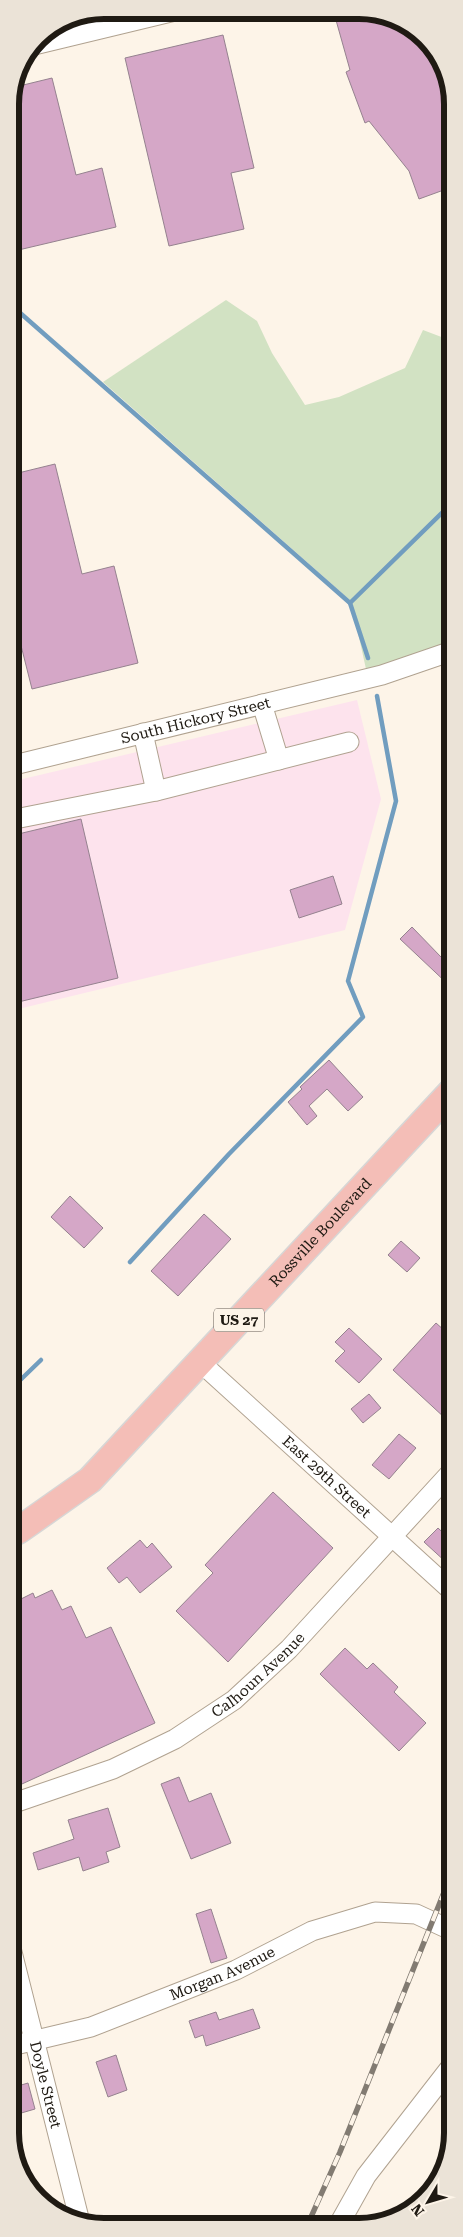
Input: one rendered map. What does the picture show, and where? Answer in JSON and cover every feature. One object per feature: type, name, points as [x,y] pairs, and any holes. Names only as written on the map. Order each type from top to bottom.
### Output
[{"type":"highway","name":"Rossville Boulevard","points":[[19,1530],[90,1480],[444,1099]]},
{"type":"street","points":[[52,37],[87,22],[111,19]]},
{"type":"street","name":"South Hickory Street","points":[[19,764],[382,675],[444,654]]},
{"type":"street","points":[[262,704],[278,760]]},
{"type":"street","points":[[143,733],[156,791]]},
{"type":"street","points":[[19,818],[156,791],[349,742]]},
{"type":"street","name":"East 29th Street","points":[[200,1362],[444,1584]]},
{"type":"street","name":"Calhoun Avenue","points":[[19,1801],[113,1769],[175,1739],[234,1700],[289,1649],[444,1480]]},
{"type":"street","name":"Morgan Avenue","points":[[19,2044],[99,2024],[236,1970],[312,1931],[375,1912],[416,1914],[444,1926]]},
{"type":"street","name":"Doyle Street","points":[[19,1979],[78,2215]]},
{"type":"street","points":[[342,2218],[366,2176],[444,2076]]},
{"type":"shaded area","points":[[357,700],[381,799],[345,930],[19,1009],[19,780]]},
{"type":"green space","points":[[226,300],[257,321],[272,353],[305,405],[339,397],[405,368],[423,330],[444,338],[444,643],[396,662],[366,669],[351,601],[103,382]]},
{"type":"building","points":[[336,19],[376,20],[392,25],[411,36],[423,48],[438,71],[444,93],[444,190],[419,199],[409,171],[369,121],[365,123],[346,72],[350,70]]},
{"type":"building","points":[[223,35],[254,168],[231,173],[244,229],[169,246],[125,58]]},
{"type":"building","points":[[52,78],[76,175],[102,168],[116,227],[19,250],[19,98],[21,85]]},
{"type":"building","points":[[55,464],[82,574],[114,566],[138,663],[32,689],[19,638],[19,473]]},
{"type":"building","points":[[81,819],[118,978],[19,1002],[19,834]]},
{"type":"building","points":[[333,876],[342,904],[299,918],[290,890]]},
{"type":"building","points":[[412,927],[441,957],[444,953],[444,980],[400,939]]},
{"type":"building","points":[[329,1060],[363,1097],[348,1111],[327,1089],[309,1106],[317,1116],[307,1125],[288,1102],[302,1089],[300,1087]]},
{"type":"building","points":[[70,1196],[103,1228],[84,1248],[51,1217]]},
{"type":"building","points":[[204,1214],[231,1239],[178,1296],[151,1271]]},
{"type":"building","points":[[401,1241],[420,1258],[407,1272],[388,1255]]},
{"type":"building","points":[[436,1323],[444,1330],[444,1417],[393,1370]]},
{"type":"building","points":[[349,1328],[382,1359],[359,1383],[335,1361],[345,1351],[335,1342]]},
{"type":"building","points":[[369,1394],[381,1408],[363,1423],[351,1409]]},
{"type":"building","points":[[399,1434],[416,1448],[389,1479],[372,1465]]},
{"type":"building","points":[[273,1492],[333,1548],[228,1662],[176,1611],[213,1573],[205,1565]]},
{"type":"building","points":[[438,1528],[444,1534],[444,1560],[424,1542]]},
{"type":"building","points":[[140,1540],[147,1548],[152,1543],[172,1567],[140,1593],[127,1577],[119,1583],[107,1568]]},
{"type":"building","points":[[52,1590],[62,1610],[71,1606],[86,1638],[111,1627],[155,1723],[19,1785],[19,1600],[33,1593],[35,1598]]},
{"type":"building","points":[[345,1648],[367,1669],[373,1663],[398,1687],[394,1692],[426,1723],[399,1751],[320,1674]]},
{"type":"building","points":[[179,1777],[189,1802],[211,1793],[231,1843],[191,1859],[161,1784]]},
{"type":"building","points":[[108,1808],[120,1847],[106,1852],[109,1862],[83,1871],[79,1857],[38,1870],[33,1853],[74,1839],[68,1820]]},
{"type":"building","points":[[211,1909],[227,1958],[211,1963],[196,1914]]},
{"type":"building","points":[[253,2009],[260,2028],[206,2046],[203,2035],[195,2038],[189,2021],[216,2012],[219,2020]]},
{"type":"building","points":[[116,2055],[127,2090],[108,2097],[96,2062]]},
{"type":"building","points":[[28,2083],[35,2109],[19,2114],[19,2086]]},
{"type":"waterway","points":[[19,312],[350,603],[368,658]]},
{"type":"waterway","points":[[350,603],[444,511]]},
{"type":"waterway","points":[[130,1262],[229,1154],[363,1017],[348,981],[396,801],[377,696]]},
{"type":"waterway","points":[[19,1381],[41,1360]]},
{"type":"railway","points":[[311,2218],[340,2152],[444,1892]]}]
